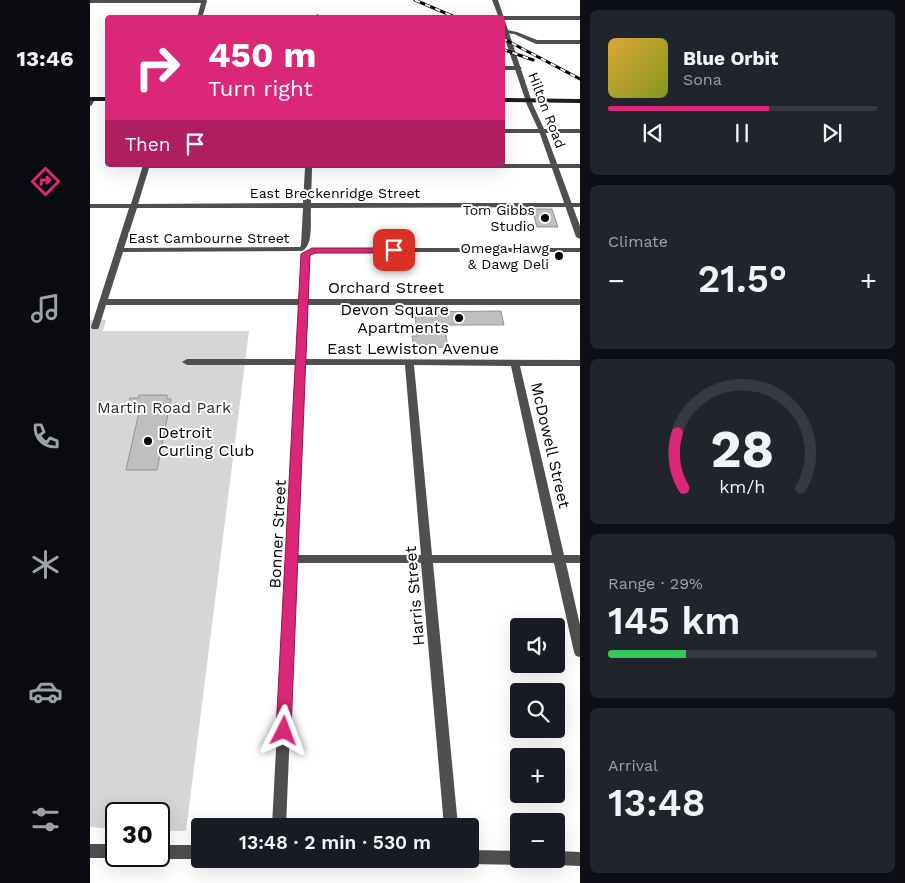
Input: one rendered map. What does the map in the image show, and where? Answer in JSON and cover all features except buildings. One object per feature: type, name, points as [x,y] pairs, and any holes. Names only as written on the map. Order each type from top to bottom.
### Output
[{"type":"main road","points":[[91,101],[105,99]]},
{"type":"main road","points":[[505,100],[580,100]]},
{"type":"street","name":"Hilton Road","points":[[496,0],[501,15]]},
{"type":"street","points":[[90,1],[204,1],[199,15]]},
{"type":"street","points":[[505,18],[580,18]]},
{"type":"street","name":"Hilton Road","points":[[505,26],[529,100],[542,130],[580,237]]},
{"type":"street","points":[[507,32],[515,33],[536,42],[580,42]]},
{"type":"street","points":[[505,68],[519,68]]},
{"type":"street","points":[[505,130],[580,131]]},
{"type":"street","points":[[505,166],[580,166]]},
{"type":"street","points":[[94,322],[103,302],[145,167]]},
{"type":"street","points":[[308,205],[309,167]]},
{"type":"street","name":"East Cambourne Street","points":[[120,250],[300,250],[305,245],[308,205]]},
{"type":"street","name":"East Breckenridge Street","points":[[90,206],[580,205]]},
{"type":"street","name":"Bonner Street","points":[[279,818],[306,254],[315,250],[580,250]]},
{"type":"street","name":"Orchard Street","points":[[103,302],[580,302]]},
{"type":"street","name":"East Lewiston Avenue","points":[[187,362],[580,363]]},
{"type":"street","name":"Harris Street","points":[[409,363],[450,818]]},
{"type":"street","name":"McDowell Street","points":[[515,363],[580,652]]},
{"type":"street","points":[[292,559],[580,559]]},
{"type":"street","points":[[90,851],[105,851]]},
{"type":"street","points":[[170,852],[191,852]]},
{"type":"street","points":[[479,857],[510,858]]},
{"type":"street","points":[[565,858],[580,859]]},
{"type":"green space","name":"Martin Road Park","points":[[90,320],[106,320],[103,331],[249,331],[186,831],[170,831],[170,802],[105,802],[105,828],[90,827]]},
{"type":"railway","points":[[415,0],[450,15]]},
{"type":"railway","points":[[505,40],[580,79]]},
{"type":"railway","points":[[505,50],[533,60]]},
{"type":"place","name":"Tom Gibbs Studio","points":[[545,218]]},
{"type":"place","name":"Omega Hawg & Dawg Deli","points":[[559,256]]},
{"type":"place","name":"Devon Square Apartments","points":[[459,318]]},
{"type":"place","name":"Detroit Curling Club","points":[[148,441]]},
{"type":"route","points":[[284,731],[306,254],[315,250],[394,250]]}]
